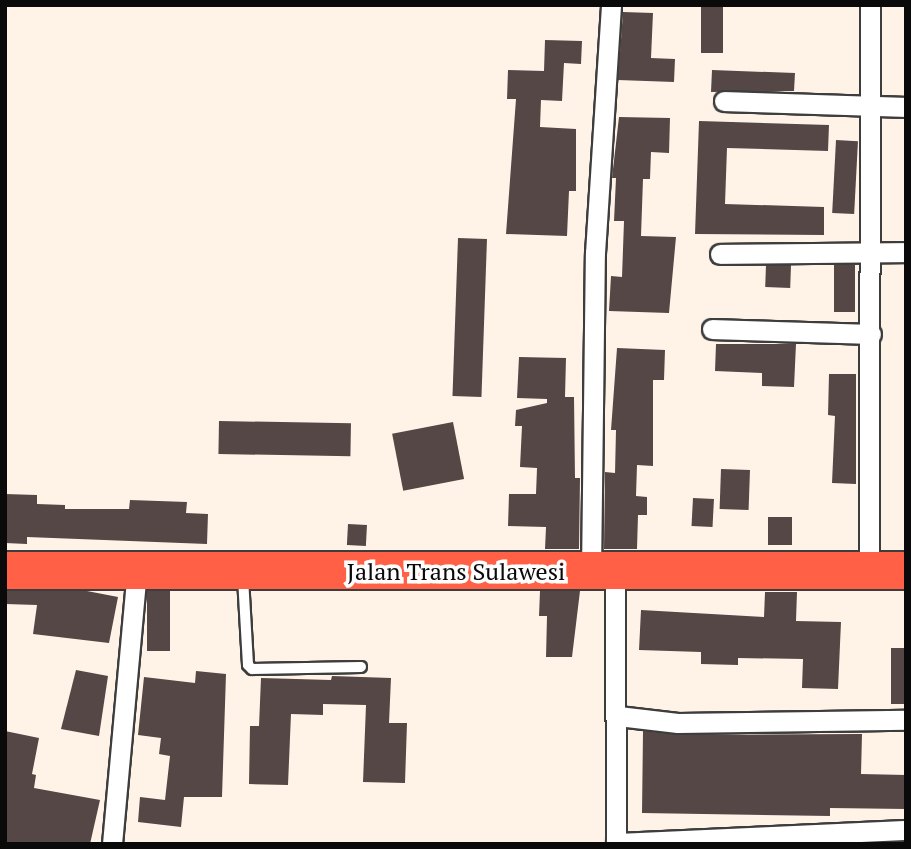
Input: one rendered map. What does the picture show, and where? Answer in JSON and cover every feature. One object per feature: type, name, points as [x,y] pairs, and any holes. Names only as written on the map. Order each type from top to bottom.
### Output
[{"type":"highway","name":"Jalan Trans Sulawesi","points":[[5,570],[906,570]]},
{"type":"street","points":[[611,5],[595,253],[603,572],[618,716],[616,843],[906,830]]},
{"type":"street","points":[[869,570],[873,252],[870,5]]},
{"type":"street","points":[[723,101],[906,107]]},
{"type":"street","points":[[720,254],[906,252]]},
{"type":"street","points":[[712,329],[872,334]]},
{"type":"street","points":[[112,844],[137,570]]},
{"type":"street","points":[[618,716],[678,723],[906,720]]},
{"type":"lane","points":[[243,570],[248,665],[252,669],[360,667]]},
{"type":"building","points":[[701,5],[723,5],[723,53],[701,53]]},
{"type":"building","points":[[623,12],[653,13],[651,58],[675,59],[674,82],[618,80]]},
{"type":"building","points":[[545,40],[582,41],[581,64],[564,63],[562,101],[541,100],[540,127],[576,129],[576,191],[569,191],[567,236],[506,234],[516,99],[507,99],[508,70],[544,71]]},
{"type":"building","points":[[712,70],[795,73],[794,91],[711,92]]},
{"type":"building","points":[[619,117],[670,118],[669,153],[651,152],[650,179],[643,179],[641,236],[676,237],[669,313],[609,311],[611,276],[622,277],[624,221],[614,221],[616,178],[612,178]]},
{"type":"building","points":[[699,121],[829,125],[828,151],[727,148],[725,204],[824,207],[824,235],[695,234]]},
{"type":"building","points":[[836,140],[858,141],[854,214],[832,213]]},
{"type":"building","points":[[458,238],[487,239],[481,397],[452,396]]},
{"type":"building","points":[[766,264],[791,265],[790,288],[765,287]]},
{"type":"building","points":[[834,265],[855,265],[855,312],[834,312]]},
{"type":"building","points":[[716,344],[796,344],[794,387],[762,386],[762,373],[715,371]]},
{"type":"building","points":[[617,348],[665,350],[664,380],[653,380],[653,466],[637,465],[636,496],[647,497],[647,515],[638,515],[637,549],[604,549],[605,472],[615,473],[616,430],[611,430]]},
{"type":"building","points":[[519,357],[566,358],[565,397],[574,397],[575,478],[580,478],[579,549],[545,549],[546,527],[508,526],[509,494],[536,494],[537,468],[520,467],[522,426],[515,426],[516,410],[547,403],[547,399],[517,398]]},
{"type":"building","points":[[829,374],[856,374],[856,484],[832,483],[835,416],[828,415]]},
{"type":"building","points":[[219,421],[351,423],[350,456],[218,454]]},
{"type":"building","points":[[453,422],[464,479],[403,491],[392,434]]},
{"type":"building","points":[[721,469],[750,470],[749,510],[720,509]]},
{"type":"building","points":[[5,494],[37,495],[37,504],[65,505],[65,509],[129,509],[130,500],[187,502],[186,513],[208,514],[207,544],[27,537],[27,544],[5,543]]},
{"type":"building","points":[[693,498],[714,499],[713,527],[692,526]]},
{"type":"building","points":[[768,517],[792,517],[792,545],[768,545]]},
{"type":"building","points":[[348,524],[367,525],[366,546],[347,545]]},
{"type":"building","points":[[6,591],[87,591],[118,597],[109,643],[33,634],[37,605],[5,604]]},
{"type":"building","points":[[147,591],[170,591],[170,651],[147,651]]},
{"type":"building","points":[[540,591],[580,591],[572,657],[546,657],[547,616],[539,616]]},
{"type":"building","points":[[765,592],[797,592],[796,621],[841,622],[838,689],[802,688],[803,659],[738,658],[738,665],[701,664],[701,652],[639,650],[641,610],[764,617]]},
{"type":"building","points":[[891,648],[906,648],[906,704],[891,704]]},
{"type":"building","points":[[76,670],[108,676],[99,736],[61,729]]},
{"type":"building","points":[[196,671],[226,674],[222,797],[184,797],[181,827],[138,822],[140,797],[165,800],[170,756],[159,754],[161,738],[138,735],[144,677],[195,683]]},
{"type":"building","points":[[332,676],[391,678],[389,723],[407,723],[405,783],[363,782],[366,705],[323,704],[323,715],[291,714],[288,785],[249,784],[250,726],[259,726],[261,678],[331,680]]},
{"type":"building","points":[[5,731],[39,738],[32,774],[36,775],[34,788],[100,800],[90,844],[5,844]]},
{"type":"building","points":[[643,731],[678,735],[862,734],[861,774],[906,775],[906,809],[830,808],[830,816],[642,813]]}]
